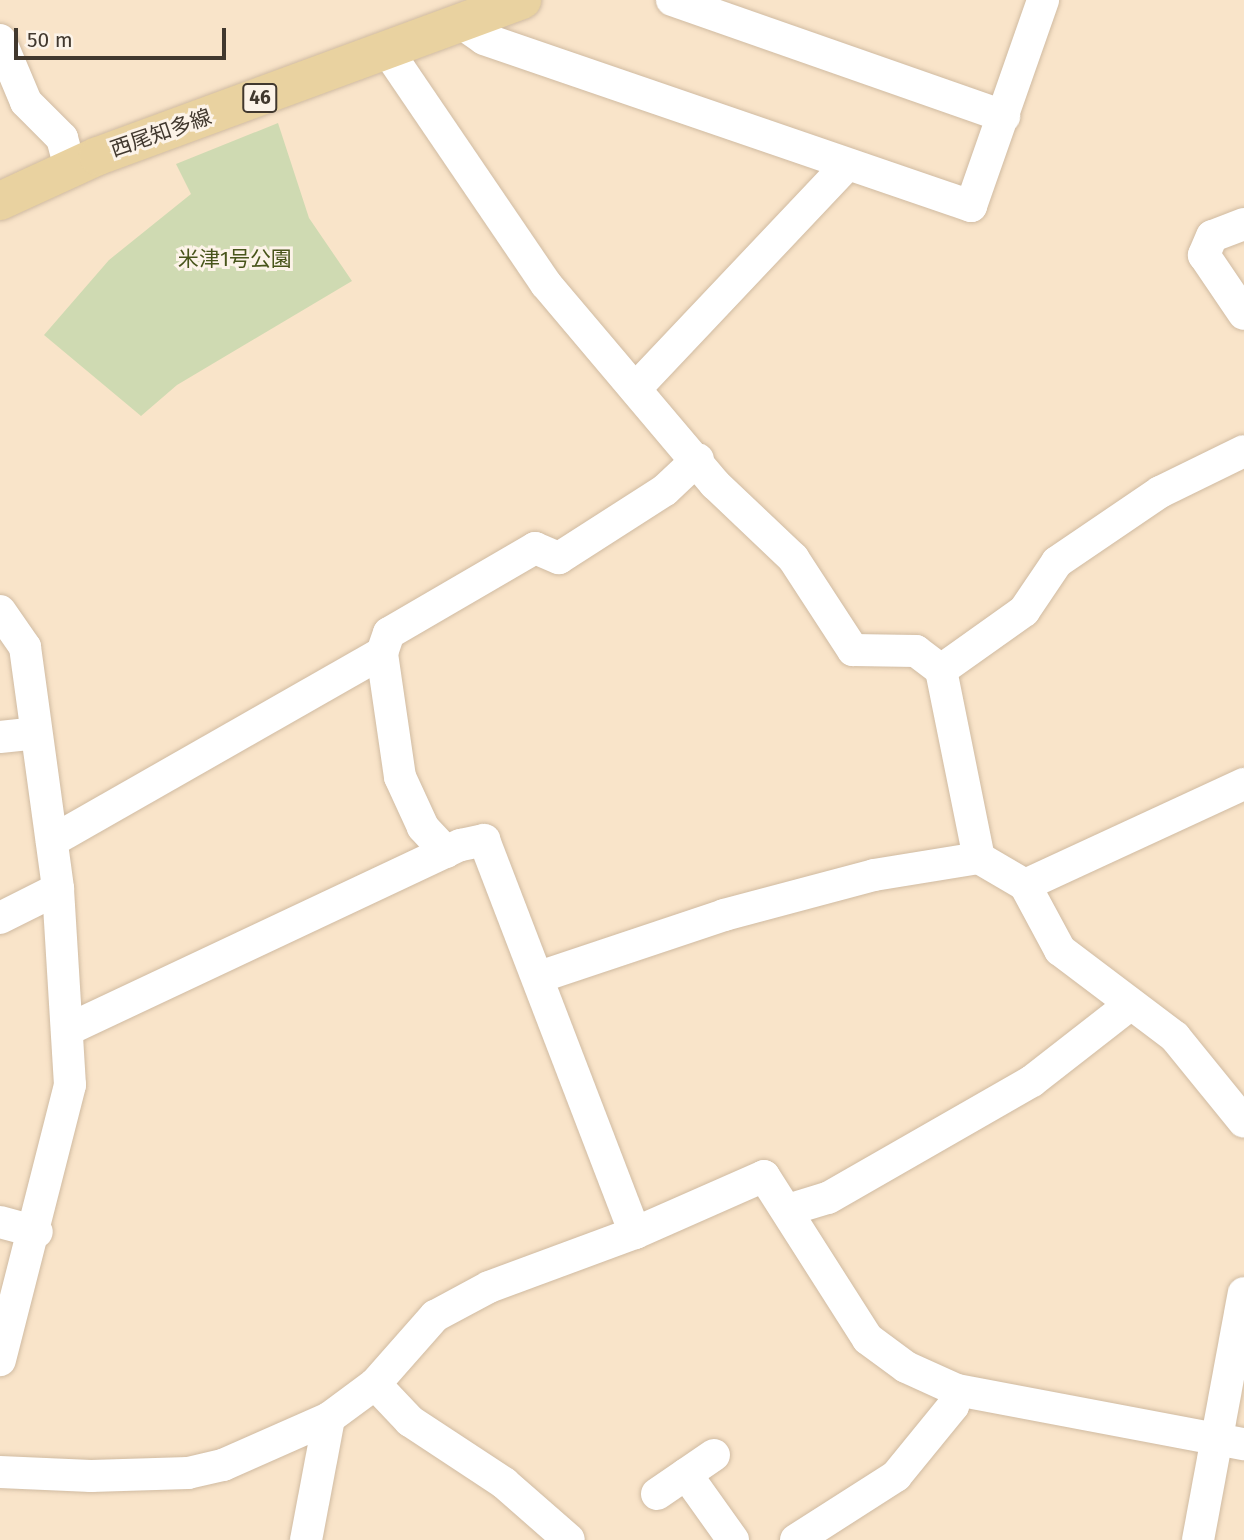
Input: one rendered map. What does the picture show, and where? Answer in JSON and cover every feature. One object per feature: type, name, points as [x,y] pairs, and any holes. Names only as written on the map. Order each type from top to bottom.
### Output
[{"type":"main road","name":"西尾知多線","points":[[0,201],[70,168],[464,25],[522,0]]},
{"type":"street","points":[[672,0],[1004,116]]},
{"type":"street","points":[[464,25],[484,39],[845,167],[971,206],[1043,0]]},
{"type":"street","points":[[0,40],[26,102],[62,138],[70,168]]},
{"type":"street","points":[[389,52],[546,284],[698,459],[715,484],[793,558],[853,650],[916,651],[941,670],[979,858]]},
{"type":"street","points":[[636,388],[845,167]]},
{"type":"street","points":[[1244,224],[1212,236],[1203,255],[1244,314]]},
{"type":"street","points":[[941,670],[1024,611],[1057,562],[1160,492],[1244,451]]},
{"type":"street","points":[[446,852],[424,827],[400,777],[382,653],[389,633],[535,548],[559,558],[665,489],[698,459]]},
{"type":"street","points":[[0,611],[25,647],[58,889],[70,1085],[37,1232],[0,1360]]},
{"type":"street","points":[[52,841],[382,653]]},
{"type":"street","points":[[0,737],[36,733]]},
{"type":"street","points":[[1025,885],[1244,784]]},
{"type":"street","points":[[67,1030],[446,852],[484,840],[539,977],[635,1233]]},
{"type":"street","points":[[539,977],[724,915],[874,875],[979,858],[1025,885],[1060,950],[1128,1007],[1175,1037],[1244,1122]]},
{"type":"street","points":[[0,918],[58,889]]},
{"type":"street","points":[[790,1209],[828,1198],[1032,1082],[1128,1007]]},
{"type":"street","points":[[0,1472],[188,1473],[223,1465],[330,1418],[374,1384],[435,1316],[489,1287],[635,1233],[764,1175],[790,1209],[868,1339],[906,1367],[957,1390],[1231,1442]]},
{"type":"street","points":[[0,1222],[37,1232]]},
{"type":"street","points":[[1198,1540],[1231,1442],[1244,1293]]},
{"type":"street","points":[[374,1384],[411,1421],[504,1483],[569,1540]]},
{"type":"street","points":[[809,1535],[896,1476],[953,1406],[957,1390]]},
{"type":"street","points":[[306,1540],[330,1418]]},
{"type":"street","points":[[657,1494],[713,1455]]},
{"type":"street","points":[[686,1474],[733,1540]]},
{"type":"green space","name":"米津1号公園","points":[[278,123],[309,218],[352,281],[177,385],[141,416],[44,335],[109,260],[191,194],[176,164]]}]
